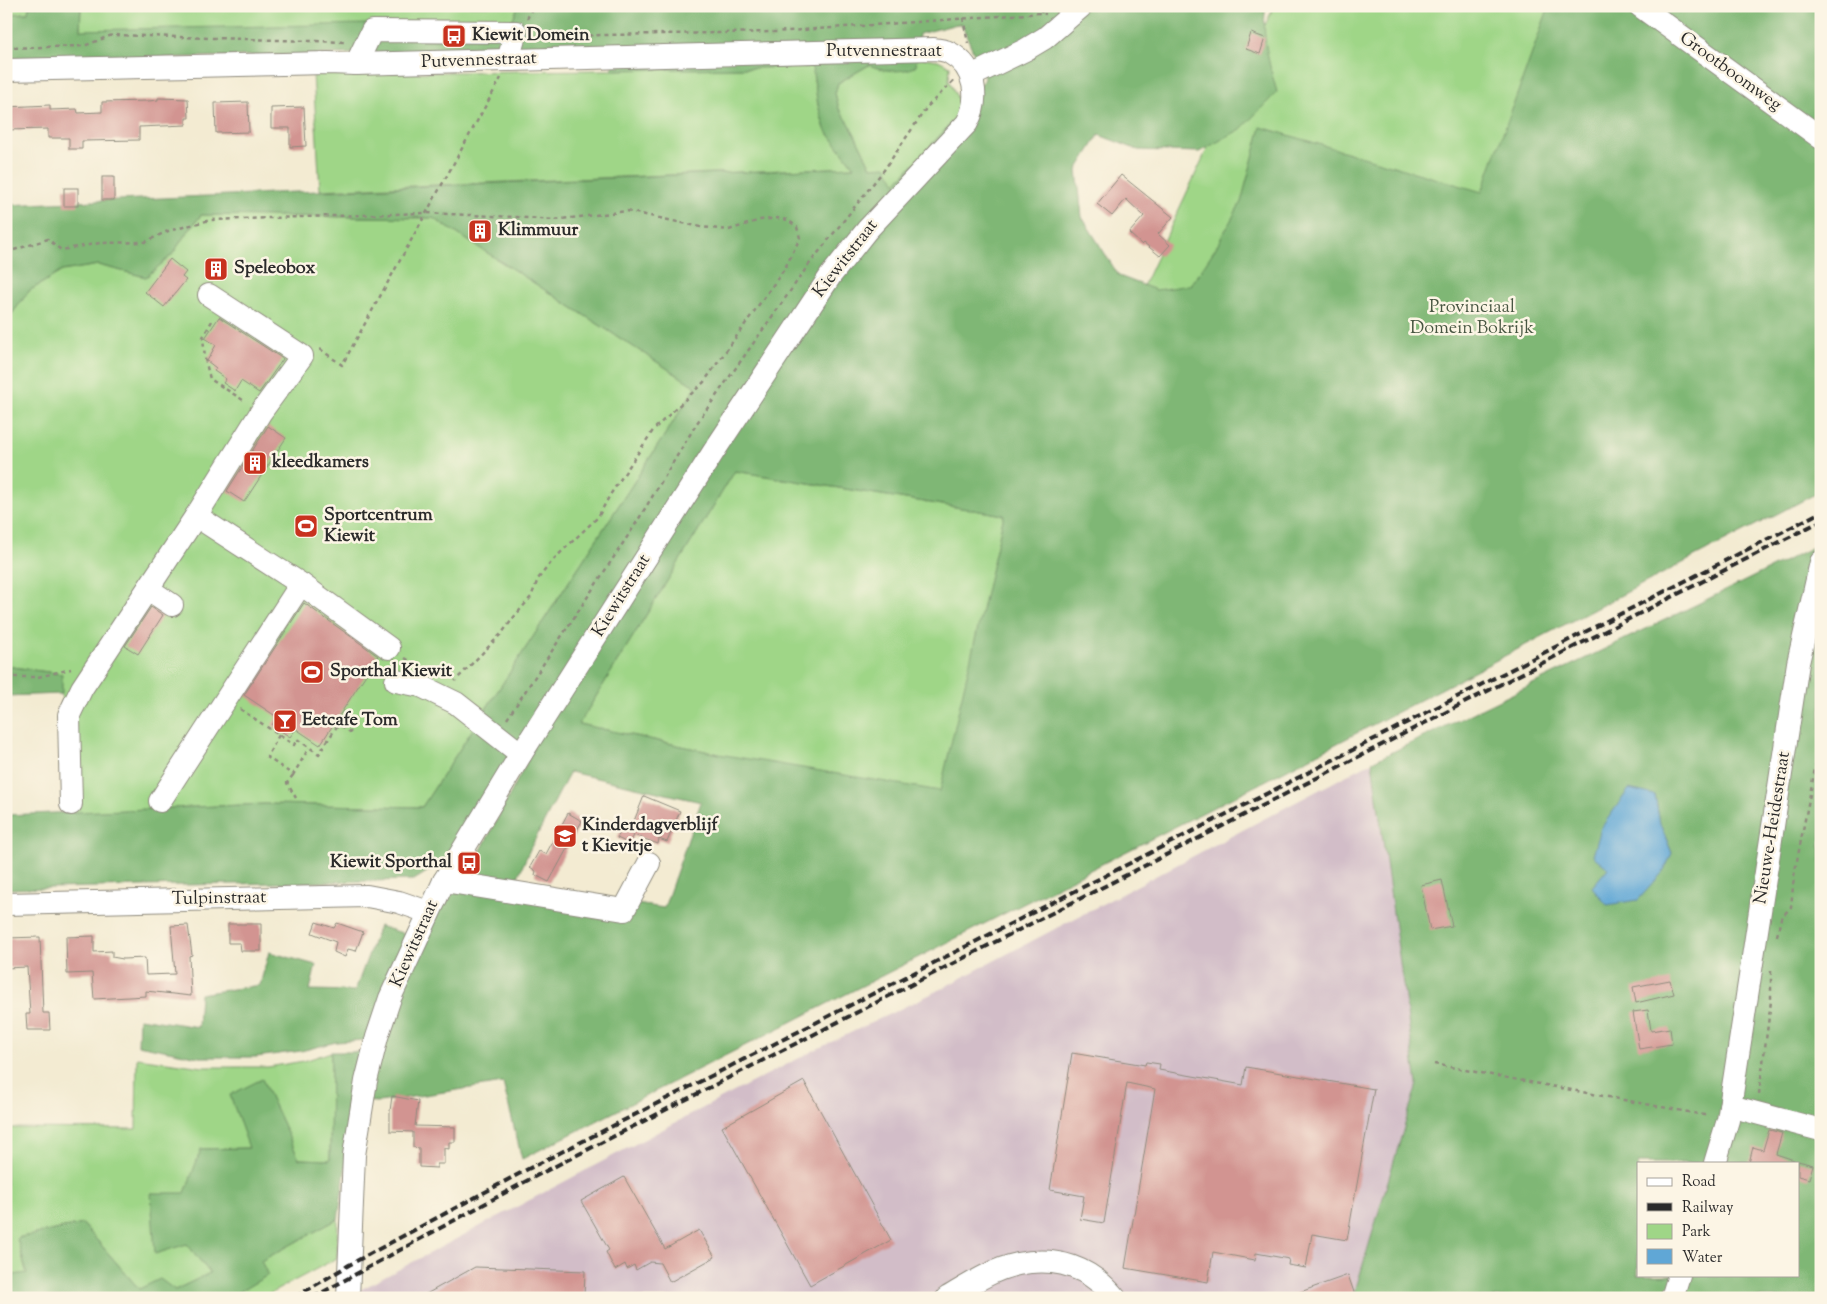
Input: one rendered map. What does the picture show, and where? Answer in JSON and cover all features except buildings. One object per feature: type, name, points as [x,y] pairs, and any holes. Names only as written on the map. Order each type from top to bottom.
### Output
[{"type":"street","name":"Grootboomweg","points":[[1640,6],[1821,138]]},
{"type":"street","points":[[959,79],[1025,50],[1045,38],[1074,13]]},
{"type":"street","points":[[356,64],[372,31],[516,32],[508,58]]},
{"type":"street","name":"Putvennestraat","points":[[6,70],[356,64],[508,58],[934,49],[948,52],[961,61],[959,79]]},
{"type":"street","name":"Kiewitstraat","points":[[348,1298],[354,1156],[366,1081],[377,1037],[390,998],[428,912],[444,881],[521,754],[714,451],[831,275],[867,230],[967,123],[973,112],[976,95],[959,79]]},
{"type":"street","points":[[71,804],[69,715],[82,688],[196,516],[261,412],[302,356],[215,300]]},
{"type":"street","points":[[196,516],[301,584],[389,648]]},
{"type":"street","name":"Nieuwe-Heidestraat","points":[[1715,1162],[1730,1107],[1798,663],[1821,562]]},
{"type":"street","points":[[160,801],[301,584]]},
{"type":"street","points":[[148,589],[172,605]]},
{"type":"street","points":[[396,681],[421,686],[456,703],[521,754]]},
{"type":"street","points":[[444,881],[624,910],[649,863]]},
{"type":"street","name":"Tulpinstraat","points":[[6,904],[367,896],[399,902],[428,912]]},
{"type":"street","points":[[1730,1107],[1758,1101],[1821,1116]]},
{"type":"street","points":[[1730,1107],[1821,1130]]},
{"type":"street","points":[[947,1298],[984,1277],[1017,1264],[1043,1262],[1064,1264],[1086,1272],[1108,1289],[1115,1298]]},
{"type":"street","points":[[1672,1298],[1679,1276]]},
{"type":"path","points":[[1041,12],[1044,6]]},
{"type":"path","points":[[342,365],[508,58],[547,36],[774,32],[998,17],[1041,12],[1074,13]]},
{"type":"path","points":[[963,18],[968,42],[967,48]]},
{"type":"path","points":[[6,48],[84,46],[112,36],[367,42]]},
{"type":"path","points":[[497,735],[635,525],[697,423],[810,263],[884,170],[927,107],[959,79]]},
{"type":"path","points":[[6,250],[14,250],[48,238],[61,250],[100,244],[145,242],[168,231],[210,220],[425,213],[554,220],[627,211],[686,225],[729,230],[760,220],[777,218],[788,220],[797,227],[800,238],[785,268],[704,382],[654,429],[610,494],[598,517],[553,560],[538,579],[531,597],[502,633],[451,686]]},
{"type":"path","points":[[215,300],[203,337],[204,360],[210,379],[261,412]]},
{"type":"path","points":[[389,648],[419,667]]},
{"type":"path","points":[[1775,942],[1781,918],[1791,907],[1794,876],[1819,748],[1818,665]]},
{"type":"path","points":[[6,677],[38,677],[75,668]]},
{"type":"path","points":[[226,700],[294,745],[297,739],[319,754],[339,724]]},
{"type":"path","points":[[336,721],[354,734]]},
{"type":"path","points":[[279,735],[267,757],[293,775]]},
{"type":"path","points":[[296,798],[287,784],[309,748]]},
{"type":"path","points":[[1758,1101],[1771,1001],[1771,967]]},
{"type":"path","points":[[1434,1064],[1730,1107]]},
{"type":"shaded area","points":[[1372,762],[1417,1084],[1353,1298],[345,1298],[720,1099],[815,1050],[931,994]]},
{"type":"green space","points":[[6,6],[29,6],[29,13],[6,14]]},
{"type":"green space","name":"Provinciaal Domein Bokrijk","points":[[29,6],[81,6],[80,30],[512,21],[518,6],[1266,6],[1265,39],[1277,92],[1241,129],[1199,152],[1138,150],[1099,135],[1077,170],[1082,217],[1119,276],[1156,290],[1191,285],[1215,249],[1241,202],[1261,127],[1482,192],[1549,6],[1821,6],[1821,491],[1261,783],[522,1159],[503,1083],[379,1102],[355,1101],[338,1219],[261,1261],[268,1275],[229,1298],[6,1298],[6,1276],[27,1273],[17,1238],[83,1224],[139,1289],[160,1279],[175,1290],[210,1273],[187,1244],[155,1254],[151,1193],[185,1193],[201,1149],[249,1148],[230,1095],[262,1079],[299,1159],[330,1160],[331,1052],[362,1052],[364,1040],[336,1042],[301,1051],[256,1057],[199,1057],[138,1045],[139,1018],[198,1027],[200,994],[260,985],[269,952],[316,965],[310,990],[355,991],[379,926],[409,935],[420,913],[466,879],[534,748],[446,860],[414,880],[6,889],[6,815],[265,804],[422,807],[696,387],[433,218],[201,215],[172,255],[146,277],[98,265],[62,271],[29,291],[6,322],[6,205],[854,167],[825,129],[818,105],[812,67],[612,70],[614,48],[6,61],[6,14],[28,13]],"holes":[[[961,23],[985,79],[961,106],[956,118],[896,183],[886,166],[871,167],[849,123],[839,109],[835,93],[838,83],[869,65],[892,71],[916,66],[919,34]],[[735,471],[1004,515],[940,791],[719,754],[579,724]],[[570,772],[701,802],[664,908],[514,886],[530,849]]]},
{"type":"green space","points":[[81,6],[1007,6],[961,24],[104,45],[80,30]]},
{"type":"green space","name":"Provinciaal Domein Bokrijk","points":[[1274,6],[1821,6],[805,1010],[719,754],[579,724],[735,471],[1004,515],[974,648]]},
{"type":"green space","points":[[917,57],[938,60],[950,66],[949,80],[961,106],[956,118],[896,183],[871,167],[849,123],[839,109],[835,93],[838,83],[869,65],[884,70]]},
{"type":"green space","points":[[812,67],[818,105],[825,129],[854,167],[320,190],[313,74]]},
{"type":"green space","name":"Sportcentrum Kiewit","points":[[201,215],[433,218],[696,387],[422,807],[265,804],[64,813],[61,674],[6,666],[6,322],[29,291],[62,271],[98,265],[146,277],[172,255]]},
{"type":"green space","points":[[1821,543],[1821,1298],[1353,1298],[1417,1084],[1372,762]],"holes":[[[1655,795],[1660,824],[1672,853],[1593,887],[1608,868],[1601,828],[1615,811]]]},
{"type":"green space","points":[[6,666],[62,674],[62,694],[6,696]]},
{"type":"green space","points":[[331,1052],[330,1160],[299,1159],[262,1080],[249,1148],[201,1149],[187,1244],[210,1273],[175,1290],[139,1289],[83,1224],[17,1238],[27,1274],[6,1276],[6,1128],[136,1129],[137,1058],[203,1067],[268,1067],[304,1061]]},
{"type":"green space","points":[[338,1219],[337,1258],[262,1298],[229,1298],[267,1275],[260,1261]]},
{"type":"water","points":[[1629,789],[1655,795],[1660,824],[1672,853],[1664,871],[1638,900],[1607,905],[1592,887],[1608,868],[1593,856],[1601,828]]},
{"type":"railway","points":[[294,1298],[349,1265],[528,1169],[1821,512]]},
{"type":"railway","points":[[312,1298],[532,1178],[1821,521]]},
{"type":"place","name":"Kiewit Domein","points":[[454,36]]},
{"type":"place","name":"Klimmuur","points":[[480,231]]},
{"type":"place","name":"Speleobox","points":[[216,269]]},
{"type":"place","name":"kleedkamers","points":[[255,463]]},
{"type":"place","name":"Sportcentrum Kiewit","points":[[306,526]]},
{"type":"place","name":"Sporthal Kiewit","points":[[312,672]]},
{"type":"place","name":"Eetcafe Tom","points":[[285,721]]},
{"type":"place","name":"Kinderdagverblijf t Kievitje","points":[[565,836]]},
{"type":"place","name":"Kiewit Sporthal","points":[[469,863]]}]
